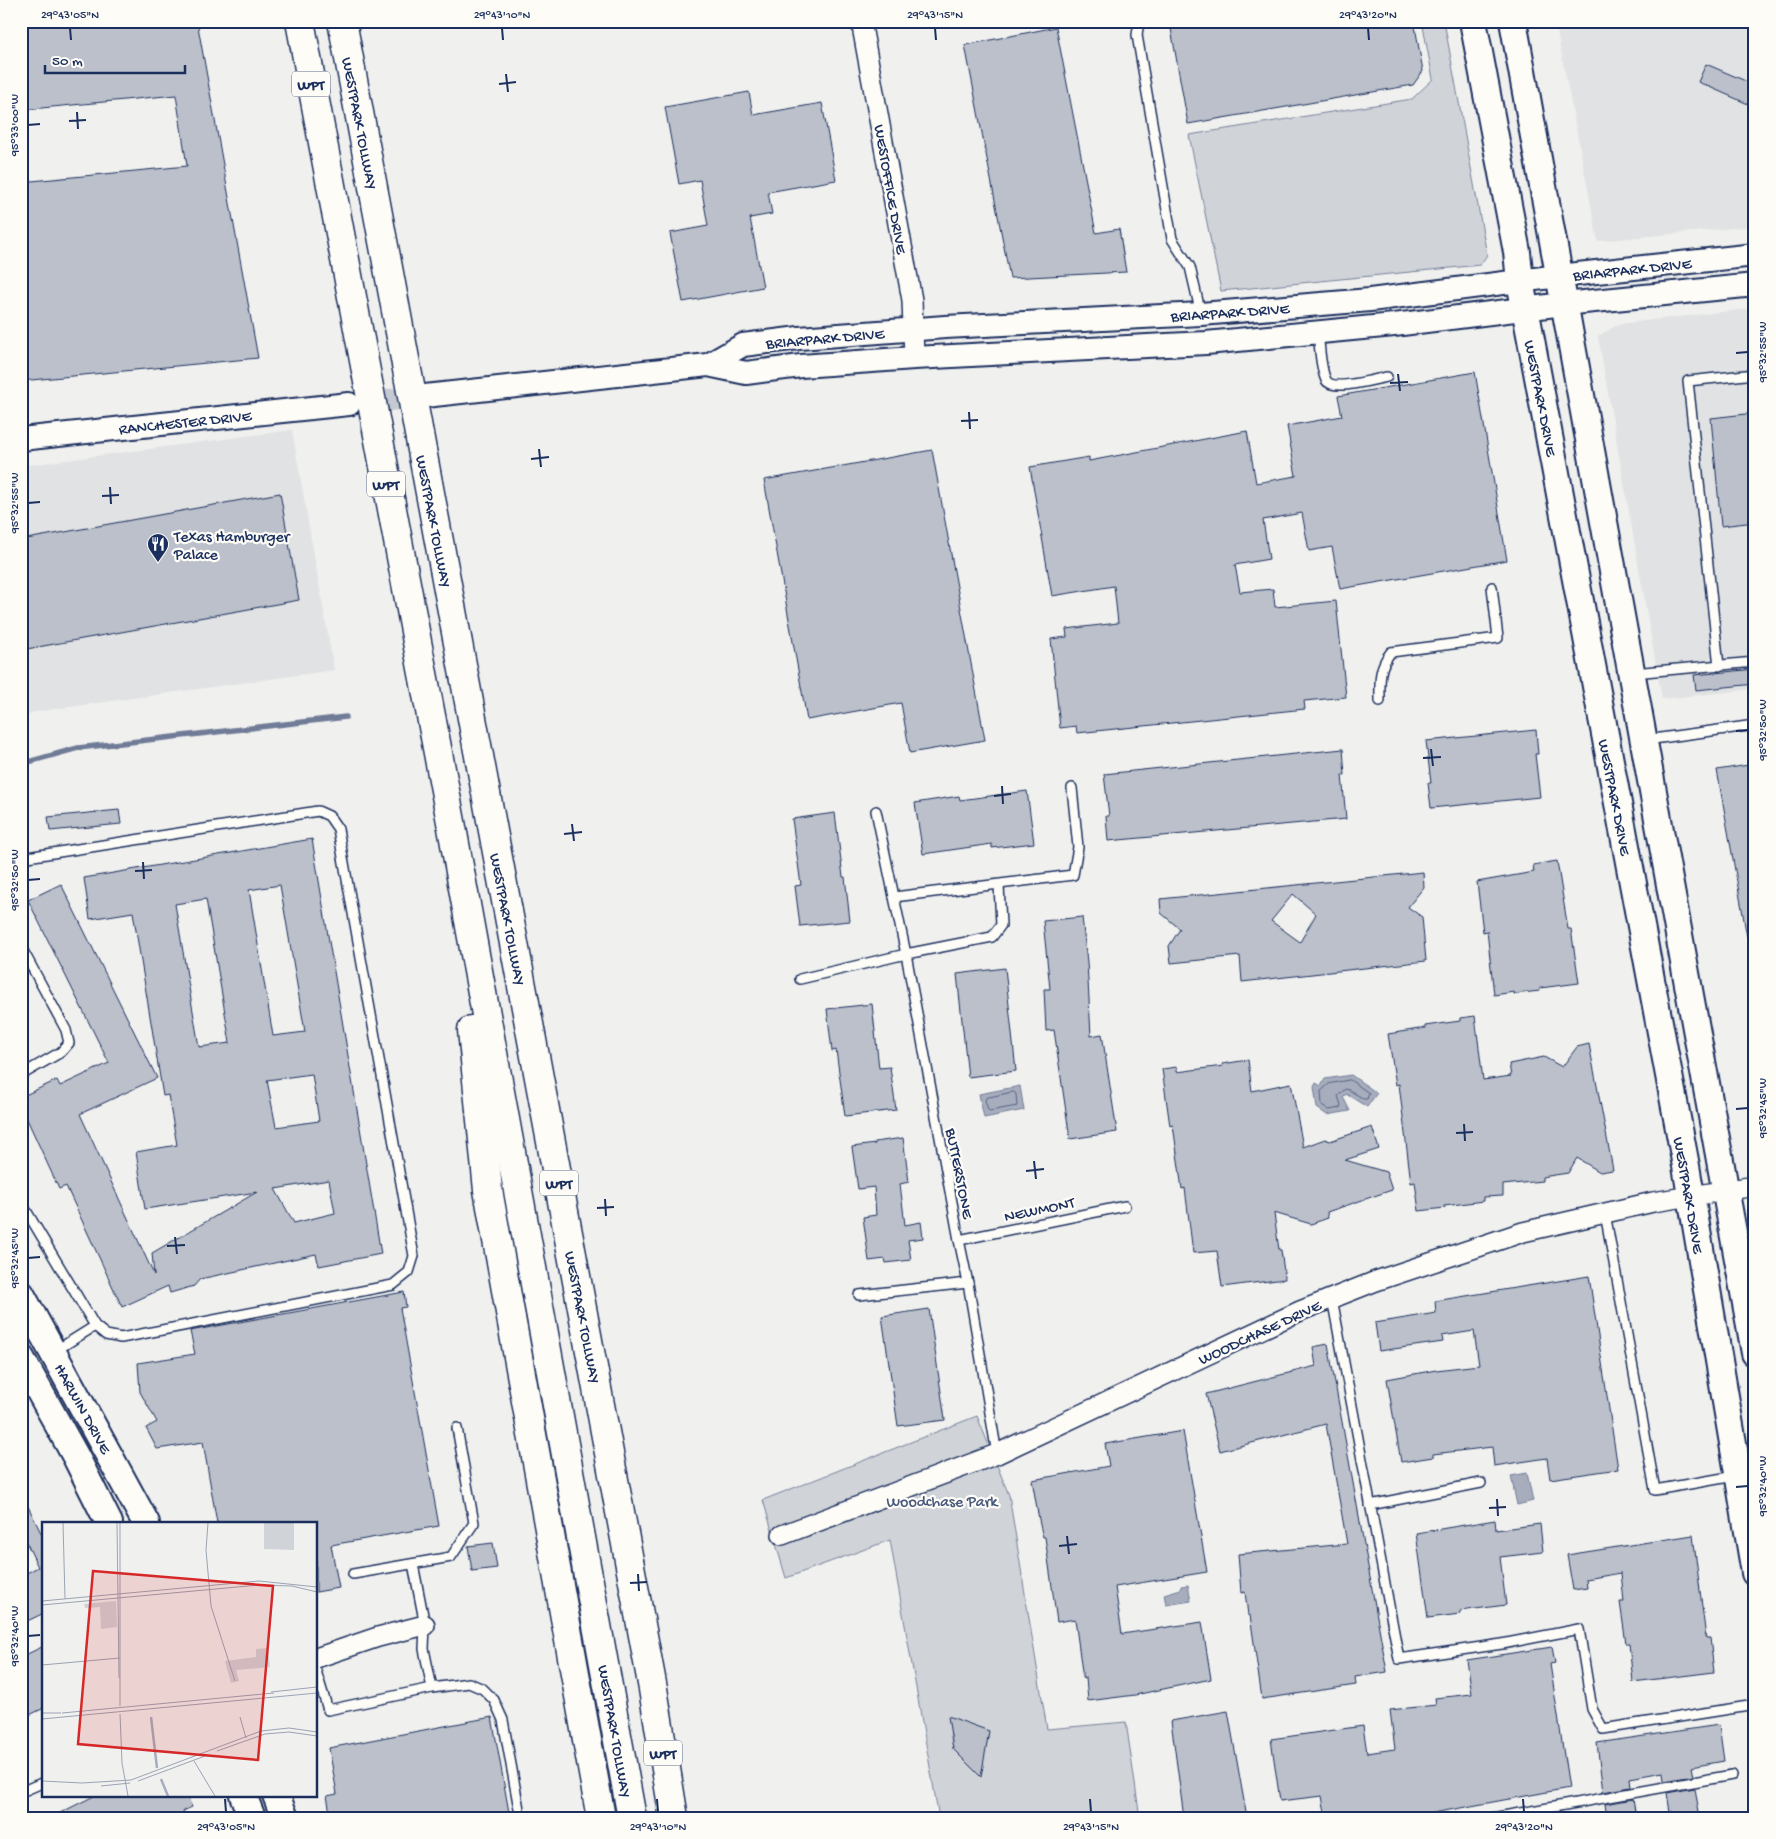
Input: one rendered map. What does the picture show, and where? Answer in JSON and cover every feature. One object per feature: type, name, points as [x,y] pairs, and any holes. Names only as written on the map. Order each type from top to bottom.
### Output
[{"type":"highway","points":[[292,21],[322,146]]},
{"type":"highway","name":"WESTPARK TOLLWAY","points":[[300,21],[450,822],[632,1818]]},
{"type":"highway","name":"WESTPARK TOLLWAY","points":[[342,21],[653,1689],[674,1818]]},
{"type":"highway","points":[[450,822],[488,1190],[600,1818]]},
{"type":"highway","points":[[653,1689],[684,1818]]},
{"type":"main road","name":"WESTPARK DRIVE","points":[[1473,21],[1691,1196],[1755,1573]]},
{"type":"main road","points":[[1512,21],[1755,1353]]},
{"type":"main road","points":[[1637,907],[1672,900]]},
{"type":"main road","name":"HARWIN DRIVE","points":[[21,1294],[145,1522]]},
{"type":"main road","name":"HARWIN DRIVE","points":[[21,1358],[76,1457],[108,1522]]},
{"type":"main road","points":[[76,1457],[104,1443]]},
{"type":"main road","points":[[243,1796],[252,1818]]},
{"type":"main road","points":[[276,1796],[285,1818]]},
{"type":"street","name":"WESTOFFICE DRIVE","points":[[861,21],[912,300],[914,358]]},
{"type":"street","name":"BRIARPARK DRIVE","points":[[708,365],[743,346],[799,338],[1201,314],[1370,300],[1559,276],[1755,255]]},
{"type":"street","name":"BRIARPARK DRIVE","points":[[425,396],[708,365],[746,373],[801,366],[914,358],[1206,343],[1318,333],[1564,304],[1755,285]]},
{"type":"street","points":[[1201,314],[1206,343]]},
{"type":"street","name":"RANCHESTER DRIVE","points":[[21,439],[348,404]]},
{"type":"street","name":"WOODCHASE DRIVE","points":[[782,1535],[997,1454],[1332,1297],[1376,1281],[1523,1232],[1653,1202],[1755,1186]]},
{"type":"street","points":[[318,1657],[378,1636],[425,1625]]},
{"type":"lane","points":[[1139,21],[1137,35],[1172,238],[1190,267],[1201,314]]},
{"type":"lane","points":[[1318,333],[1324,372],[1327,382],[1331,385],[1342,386],[1387,377]]},
{"type":"lane","points":[[1719,666],[1688,380],[1755,374]]},
{"type":"lane","points":[[1380,701],[1380,677],[1384,661],[1391,652],[1498,638],[1492,587]]},
{"type":"lane","points":[[1632,673],[1755,662]]},
{"type":"lane","points":[[1644,740],[1755,725]]},
{"type":"lane","points":[[894,898],[1074,875],[1078,847],[1072,788]]},
{"type":"lane","points":[[21,858],[318,811],[329,816],[338,829],[414,1256],[409,1272],[392,1285],[121,1338],[106,1335],[95,1326],[21,1202]]},
{"type":"lane","name":"BUTTERSTONE","points":[[876,811],[906,954],[968,1283],[997,1454]]},
{"type":"lane","points":[[800,979],[906,954],[992,937],[1001,925],[999,885]]},
{"type":"lane","points":[[21,947],[66,1030],[69,1043],[60,1052],[21,1075]]},
{"type":"lane","name":"NEWMONT","points":[[959,1240],[1125,1206]]},
{"type":"lane","points":[[1605,1213],[1655,1490],[1739,1475]]},
{"type":"lane","points":[[859,1295],[968,1283]]},
{"type":"lane","points":[[1332,1297],[1399,1659],[1502,1644],[1579,1629],[1592,1709],[1603,1729],[1755,1705]]},
{"type":"lane","points":[[53,1352],[95,1326]]},
{"type":"lane","points":[[353,1574],[451,1557],[474,1523],[457,1428]]},
{"type":"lane","points":[[1370,1505],[1481,1483]]},
{"type":"lane","points":[[413,1564],[425,1625],[424,1649],[432,1688]]},
{"type":"lane","points":[[318,1678],[328,1710],[432,1688],[469,1683],[483,1689],[494,1700],[503,1720],[518,1809]]},
{"type":"lane","points":[[1492,1818],[1732,1775]]},
{"type":"lane","points":[[21,1792],[42,1783]]},
{"type":"shaded area","points":[[1555,21],[1755,21],[1755,226],[1598,241]]},
{"type":"shaded area","points":[[1755,308],[1755,689],[1662,699],[1598,336],[1619,324]]},
{"type":"shaded area","points":[[292,430],[334,670],[34,712],[21,717],[21,466]]},
{"type":"green space","points":[[1422,21],[1444,21],[1487,255],[1480,265],[1221,291],[1189,135],[1412,99],[1433,79]]},
{"type":"green space","name":"Woodchase Park","points":[[977,1416],[1009,1495],[1047,1729],[1126,1722],[1140,1818],[939,1818],[890,1540],[786,1578],[763,1500]]},
{"type":"water","points":[[1351,1075],[1377,1093],[1367,1107],[1346,1094],[1343,1097],[1350,1111],[1327,1115],[1317,1108],[1314,1087],[1316,1083],[1321,1086],[1325,1079]]},
{"type":"water","points":[[1020,1086],[1024,1110],[984,1118],[979,1094]]},
{"type":"water","points":[[1527,1473],[1533,1501],[1517,1505],[1511,1476]]},
{"type":"water","points":[[1188,1585],[1191,1601],[1166,1605],[1164,1594],[1181,1589],[1181,1586]]},
{"type":"building","points":[[21,21],[197,21],[258,358],[21,381],[21,182],[187,166],[176,95],[21,110]]},
{"type":"building","points":[[1183,21],[1414,21],[1423,71],[1413,85],[1188,124],[1170,23]]},
{"type":"building","points":[[1056,27],[1096,233],[1119,229],[1126,272],[1010,278],[965,45]]},
{"type":"building","points":[[1706,64],[1755,85],[1755,107],[1698,82]]},
{"type":"building","points":[[749,92],[753,115],[822,103],[836,180],[768,192],[772,214],[750,218],[763,287],[683,302],[670,233],[708,226],[700,180],[679,184],[665,107]]},
{"type":"building","points":[[1475,372],[1507,560],[1340,589],[1332,547],[1309,551],[1302,513],[1263,520],[1269,559],[1235,565],[1240,592],[1273,589],[1275,607],[1336,601],[1346,697],[1304,701],[1305,709],[1077,733],[1076,726],[1060,728],[1051,639],[1067,637],[1066,629],[1118,623],[1114,586],[1052,596],[1030,467],[1089,457],[1089,461],[1247,431],[1256,483],[1296,476],[1287,426],[1342,416],[1338,396]]},
{"type":"building","points":[[1755,413],[1755,522],[1721,526],[1711,418]]},
{"type":"building","points":[[932,450],[985,740],[910,753],[901,703],[807,720],[764,480]]},
{"type":"building","points":[[280,493],[299,600],[21,650],[21,540]]},
{"type":"building","points":[[1755,669],[1755,684],[1696,690],[1694,675]]},
{"type":"building","points":[[1536,730],[1538,754],[1535,754],[1540,797],[1431,808],[1428,783],[1431,783],[1426,741]]},
{"type":"building","points":[[1343,749],[1345,775],[1342,775],[1346,819],[1108,841],[1106,816],[1109,816],[1104,774]]},
{"type":"building","points":[[1755,764],[1755,795],[1752,796],[1755,812],[1755,937],[1747,937],[1717,770]]},
{"type":"building","points":[[1027,791],[1034,843],[992,848],[992,844],[923,854],[915,803],[959,796],[960,800]]},
{"type":"building","points":[[119,810],[121,824],[50,831],[48,817]]},
{"type":"building","points":[[835,813],[850,921],[800,926],[795,886],[801,885],[792,819]]},
{"type":"building","points":[[312,839],[381,1254],[319,1266],[316,1254],[200,1279],[194,1286],[170,1293],[168,1286],[122,1307],[66,1186],[59,1189],[21,1106],[21,1097],[57,1080],[60,1086],[109,1063],[28,900],[61,884],[157,1078],[80,1114],[154,1275],[152,1253],[257,1192],[145,1209],[136,1152],[177,1145],[168,1095],[163,1096],[133,912],[90,919],[84,878]],"holes":[[[280,885],[305,1032],[273,1036],[249,890]],[[206,899],[230,1043],[199,1047],[175,904]],[[312,1074],[319,1121],[276,1127],[267,1080]],[[329,1180],[335,1213],[294,1223],[275,1189]]]},
{"type":"building","points":[[1557,861],[1568,929],[1571,929],[1579,983],[1540,988],[1540,991],[1494,995],[1487,931],[1483,932],[1477,882],[1534,872],[1533,865]]},
{"type":"building","points":[[1423,872],[1424,887],[1408,907],[1422,917],[1426,961],[1242,982],[1240,956],[1171,963],[1169,946],[1180,929],[1161,913],[1160,899]],"holes":[[[1293,894],[1316,914],[1300,942],[1271,921]]]},
{"type":"building","points":[[1082,917],[1087,962],[1091,1036],[1102,1034],[1117,1132],[1070,1139],[1054,1030],[1046,1031],[1044,989],[1050,989],[1043,921]]},
{"type":"building","points":[[1005,968],[1016,1071],[968,1077],[957,974]]},
{"type":"building","points":[[872,1004],[879,1068],[890,1067],[896,1110],[845,1116],[836,1050],[832,1051],[827,1009]]},
{"type":"building","points":[[1475,1016],[1483,1080],[1511,1076],[1509,1064],[1544,1057],[1562,1067],[1577,1047],[1589,1044],[1613,1170],[1600,1172],[1577,1158],[1568,1173],[1542,1177],[1542,1181],[1503,1185],[1503,1196],[1483,1197],[1483,1201],[1419,1211],[1415,1182],[1411,1183],[1399,1084],[1396,1085],[1388,1034],[1460,1021],[1460,1018]]},
{"type":"building","points":[[1248,1060],[1252,1091],[1291,1083],[1303,1147],[1325,1139],[1330,1141],[1372,1127],[1379,1149],[1345,1160],[1386,1172],[1392,1190],[1327,1212],[1328,1218],[1311,1224],[1274,1213],[1285,1279],[1222,1287],[1217,1251],[1193,1253],[1185,1188],[1182,1189],[1173,1125],[1170,1126],[1162,1069],[1177,1067],[1177,1072],[1223,1066],[1222,1064]]},
{"type":"building","points":[[903,1138],[909,1182],[900,1184],[905,1225],[921,1222],[923,1238],[908,1240],[911,1260],[886,1263],[885,1259],[869,1261],[863,1217],[876,1215],[874,1187],[858,1189],[852,1147]]},
{"type":"building","points":[[1589,1276],[1618,1469],[1550,1479],[1547,1458],[1494,1466],[1492,1447],[1433,1454],[1433,1457],[1401,1462],[1387,1379],[1436,1370],[1479,1365],[1474,1331],[1442,1336],[1443,1342],[1379,1351],[1375,1323],[1436,1313],[1435,1301]]},
{"type":"building","points":[[404,1292],[406,1307],[400,1308],[439,1526],[331,1545],[339,1588],[318,1592],[318,1522],[217,1522],[203,1442],[157,1449],[146,1428],[157,1422],[140,1392],[138,1363],[195,1354],[190,1331]]},
{"type":"building","points":[[929,1309],[945,1420],[898,1426],[882,1316]]},
{"type":"building","points":[[1328,1344],[1387,1672],[1355,1677],[1356,1685],[1262,1699],[1250,1615],[1248,1615],[1245,1592],[1241,1593],[1238,1554],[1347,1544],[1326,1424],[1220,1451],[1206,1394],[1316,1366],[1313,1347]]},
{"type":"building","points":[[1183,1431],[1207,1572],[1115,1587],[1122,1634],[1202,1622],[1211,1679],[1135,1695],[1088,1701],[1086,1678],[1083,1679],[1075,1619],[1057,1622],[1045,1537],[1043,1537],[1040,1525],[1032,1480],[1109,1466],[1105,1444]]},
{"type":"building","points":[[21,1492],[42,1535],[42,1614],[21,1624],[21,1576],[38,1567],[21,1531]]},
{"type":"building","points":[[1495,1520],[1496,1530],[1540,1524],[1543,1552],[1500,1557],[1506,1605],[1460,1611],[1460,1614],[1428,1618],[1416,1533]]},
{"type":"building","points":[[1693,1535],[1706,1638],[1710,1638],[1714,1672],[1633,1682],[1629,1644],[1626,1644],[1620,1602],[1624,1602],[1621,1573],[1586,1579],[1587,1588],[1573,1590],[1567,1555]]},
{"type":"building","points":[[493,1543],[497,1568],[472,1571],[468,1546]]},
{"type":"building","points":[[42,1647],[42,1709],[21,1719],[21,1657]]},
{"type":"building","points":[[1552,1647],[1555,1663],[1550,1664],[1569,1788],[1406,1818],[1326,1818],[1322,1796],[1280,1801],[1271,1739],[1363,1726],[1367,1753],[1395,1749],[1390,1710],[1436,1705],[1435,1698],[1472,1694],[1467,1660]]},
{"type":"building","points":[[1228,1711],[1247,1818],[1184,1818],[1171,1721]]},
{"type":"building","points":[[948,1716],[989,1731],[981,1777],[953,1749]]},
{"type":"building","points":[[492,1717],[510,1818],[331,1818],[327,1796],[337,1794],[329,1748]]},
{"type":"building","points":[[1719,1725],[1724,1761],[1691,1767],[1693,1776],[1664,1781],[1663,1772],[1630,1778],[1631,1787],[1603,1792],[1597,1743]]},
{"type":"building","points":[[1695,1788],[1700,1818],[1674,1818],[1673,1811],[1670,1812],[1667,1793]]},
{"type":"building","points":[[94,1796],[186,1796],[192,1807],[183,1811],[187,1818],[50,1818]]},
{"type":"building","points":[[1633,1799],[1636,1818],[1607,1818],[1605,1804]]},
{"type":"waterway","points":[[21,764],[78,748],[346,717]]},
{"type":"tunnel","points":[[354,404],[425,396]]},
{"type":"place","name":"Texas Hamburger Palace","points":[[158,563]]}]
